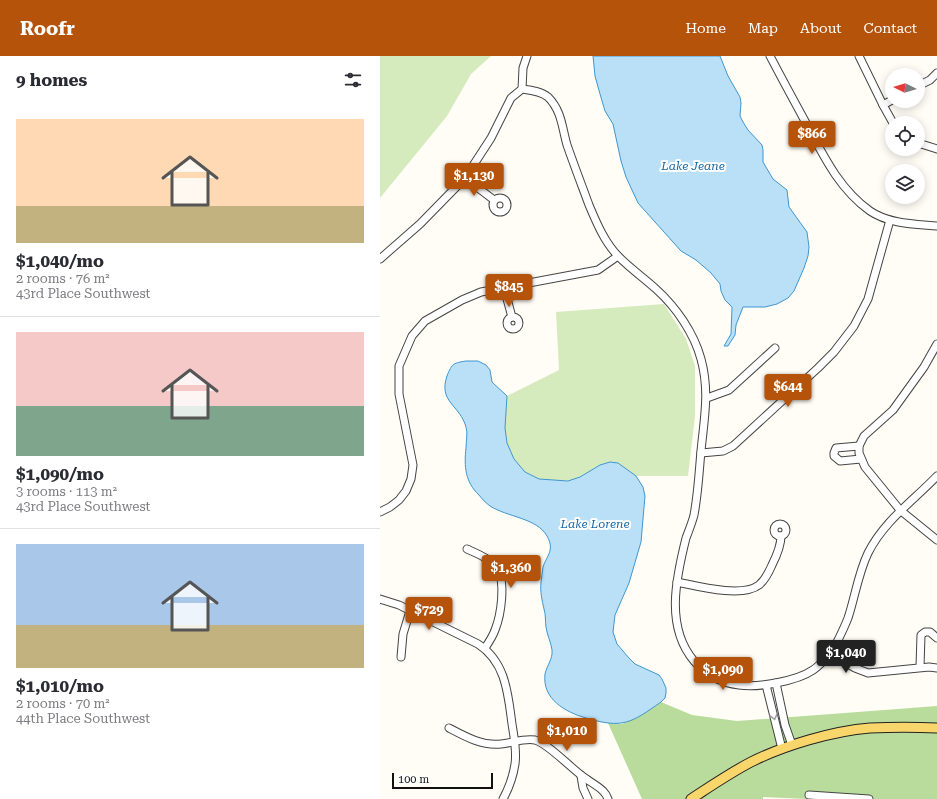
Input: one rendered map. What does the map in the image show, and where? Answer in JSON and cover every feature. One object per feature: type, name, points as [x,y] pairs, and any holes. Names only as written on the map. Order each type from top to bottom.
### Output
[{"type":"main road","points":[[692,799],[751,762],[792,745],[829,735],[869,728],[937,728]]},
{"type":"street","points":[[522,89],[523,68],[527,56]]},
{"type":"street","points":[[770,56],[820,151],[848,192],[870,211],[890,220],[908,224],[937,226]]},
{"type":"street","points":[[858,56],[889,116]]},
{"type":"street","points":[[925,82],[937,73]]},
{"type":"street","points":[[380,259],[420,224],[464,178],[491,138],[511,98],[522,89],[533,90],[546,96],[555,105],[561,118],[566,144],[602,234],[618,256],[657,290],[686,325],[701,359],[707,398],[697,498],[675,597],[676,619],[679,635],[686,652],[700,668],[715,679],[747,687],[776,683],[801,676],[814,670],[831,654],[840,637],[848,618],[868,553],[888,522],[937,476]]},
{"type":"street","points":[[925,145],[937,149]]},
{"type":"street","points":[[464,178],[494,200]]},
{"type":"street","points":[[701,453],[722,451],[733,446],[834,352],[854,326],[868,299],[890,220]]},
{"type":"street","points":[[380,512],[395,504],[403,495],[409,484],[412,472],[412,465],[400,404],[398,381],[399,366],[412,336],[425,321],[462,300],[481,292],[598,270],[618,256]]},
{"type":"street","points":[[504,288],[512,317]]},
{"type":"street","points":[[937,344],[924,367],[893,410],[864,436],[860,453],[865,467],[900,510],[937,540]]},
{"type":"street","points":[[707,398],[729,390],[775,348]]},
{"type":"street","points":[[836,448],[860,453],[840,461],[834,456],[836,448]]},
{"type":"street","points":[[678,582],[732,591],[749,590],[758,585],[767,576],[774,562],[781,536]]},
{"type":"street","points":[[467,549],[491,562],[497,568],[501,577],[498,623],[485,648]]},
{"type":"street","points":[[380,599],[393,602],[485,648],[495,660],[503,675],[508,696],[515,742],[515,763],[508,789],[503,799]]},
{"type":"street","points":[[401,657],[404,630],[410,610]]},
{"type":"street","points":[[920,667],[921,635],[924,632],[930,632],[937,638]]},
{"type":"street","points":[[831,654],[855,668],[868,673],[920,667],[937,668]]},
{"type":"street","points":[[776,683],[785,725],[792,745]]},
{"type":"street","points":[[766,685],[782,749]]},
{"type":"street","points":[[449,728],[473,740],[483,743],[494,744],[532,740],[539,742],[581,776],[601,789],[608,799]]},
{"type":"street","points":[[581,776],[584,791],[588,799]]},
{"type":"street","points":[[809,795],[869,799]]},
{"type":"green space","points":[[380,56],[491,56],[471,74],[447,116],[380,198]]},
{"type":"green space","points":[[664,304],[686,339],[695,366],[695,416],[688,476],[636,476],[618,463],[610,462],[600,465],[576,480],[559,481],[539,479],[525,472],[518,465],[510,452],[507,443],[505,428],[507,396],[559,370],[556,312]]},
{"type":"green space","points":[[661,702],[692,715],[737,721],[937,706],[937,799],[806,799],[763,797],[763,799],[642,799],[608,723],[622,724],[641,715]]},
{"type":"water","name":"Lake Jeane","points":[[593,56],[720,56],[728,76],[740,97],[740,116],[748,130],[762,145],[763,162],[773,179],[787,190],[789,207],[807,232],[809,247],[808,256],[794,291],[788,298],[777,304],[765,307],[743,307],[736,325],[735,335],[728,346],[724,346],[731,334],[732,307],[725,300],[720,284],[711,273],[696,260],[681,251],[638,203],[626,177],[613,124],[605,111],[595,76]]},
{"type":"water","name":"Lake Lorene","points":[[478,361],[486,365],[490,370],[492,382],[507,396],[505,428],[507,443],[514,459],[525,472],[539,479],[568,481],[580,477],[600,465],[610,462],[618,463],[636,476],[643,487],[645,496],[641,542],[629,583],[615,615],[613,632],[617,644],[635,664],[659,675],[666,688],[666,693],[665,698],[661,702],[634,719],[626,722],[609,723],[578,715],[556,703],[547,691],[545,674],[552,656],[552,650],[541,596],[541,586],[543,567],[550,552],[550,545],[547,536],[536,525],[490,506],[474,490],[468,479],[465,461],[467,434],[466,427],[459,413],[447,398],[445,392],[445,385],[450,368],[456,363]]}]
